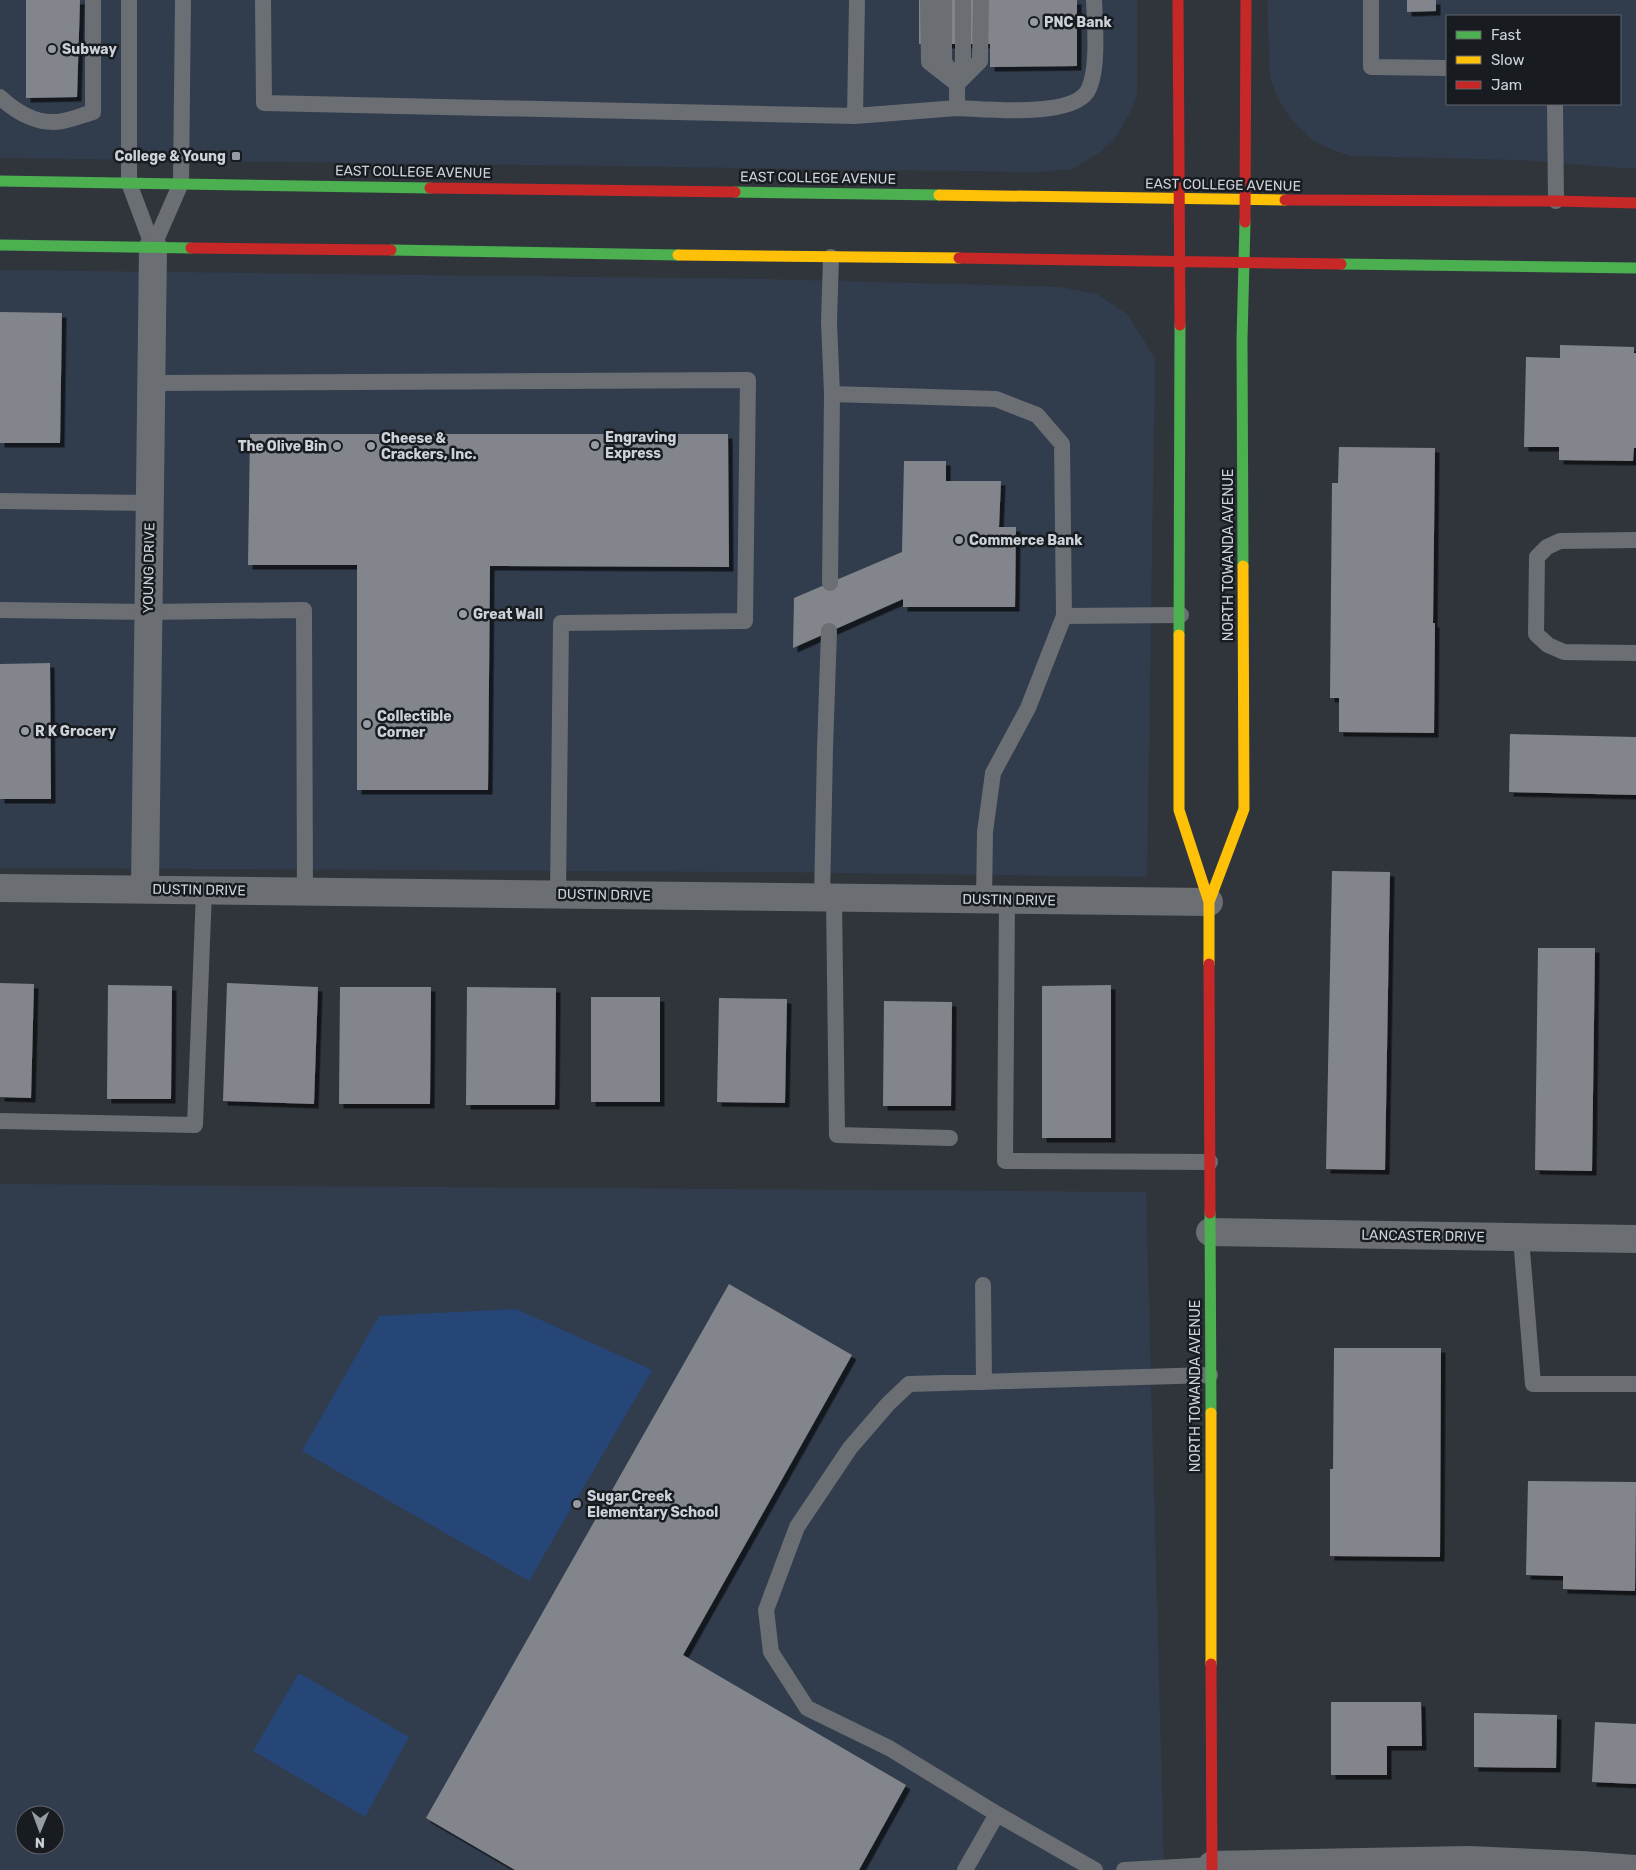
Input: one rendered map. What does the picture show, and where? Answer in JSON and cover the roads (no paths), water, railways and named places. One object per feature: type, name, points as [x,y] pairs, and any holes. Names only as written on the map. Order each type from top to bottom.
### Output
[{"type":"main road","name":"NORTH TOWANDA AVENUE","points":[[1178,0],[1179,810],[1209,902],[1212,1868]]},
{"type":"main road","name":"NORTH TOWANDA AVENUE","points":[[1209,902],[1244,809],[1242,340],[1246,200],[1246,0]]},
{"type":"main road","name":"EAST COLLEGE AVENUE","points":[[0,181],[1246,200],[1636,203]]},
{"type":"main road","points":[[0,245],[1636,268]]},
{"type":"street","name":"YOUNG DRIVE","points":[[145,889],[153,247]]},
{"type":"street","name":"DUSTIN DRIVE","points":[[0,888],[1209,902]]},
{"type":"street","name":"LANCASTER DRIVE","points":[[1210,1232],[1636,1239]]},
{"type":"street","points":[[1212,1868],[1468,1860],[1581,1864],[1636,1869]]},
{"type":"lane","points":[[4,101],[34,120],[61,122],[93,112],[92,0]]},
{"type":"lane","points":[[129,0],[130,183],[153,247]]},
{"type":"lane","points":[[153,247],[181,183],[183,0]]},
{"type":"lane","points":[[263,0],[264,103],[855,116],[957,108],[1051,109],[1074,103],[1087,92],[1094,70],[1094,0]]},
{"type":"lane","points":[[855,116],[857,0]]},
{"type":"lane","points":[[928,0],[928,62],[957,84]]},
{"type":"lane","points":[[944,0],[944,61],[957,84]]},
{"type":"lane","points":[[957,108],[957,84],[963,61],[963,0]]},
{"type":"lane","points":[[957,84],[980,60],[980,0]]},
{"type":"lane","points":[[1371,0],[1371,67],[1446,68]]},
{"type":"lane","points":[[1556,105],[1556,201]]},
{"type":"lane","points":[[830,583],[832,394],[829,322],[831,257]]},
{"type":"lane","points":[[151,383],[748,380],[745,621],[561,623],[558,894]]},
{"type":"lane","points":[[832,394],[996,399],[1036,415],[1062,444],[1064,616],[1028,708],[993,773],[984,832],[996,900],[1005,1161],[1210,1162]]},
{"type":"lane","points":[[0,501],[150,503]]},
{"type":"lane","points":[[1636,540],[1560,541],[1547,547],[1536,557],[1536,634],[1548,645],[1564,652],[1636,653]]},
{"type":"lane","points":[[0,610],[148,612],[304,610],[305,891]]},
{"type":"lane","points":[[1064,616],[1180,615]]},
{"type":"lane","points":[[829,631],[828,898],[836,1135],[950,1138]]},
{"type":"lane","points":[[0,1121],[195,1125],[204,890]]},
{"type":"lane","points":[[1521,1238],[1532,1384],[1636,1384]]},
{"type":"lane","points":[[983,1285],[984,1382]]},
{"type":"lane","points":[[1095,1870],[997,1814],[889,1748],[808,1708],[771,1652],[766,1610],[797,1527],[850,1448],[888,1404],[909,1384],[1210,1375]]},
{"type":"lane","points":[[965,1870],[997,1814]]},
{"type":"lane","points":[[1124,1870],[1212,1868]]},
{"type":"place","name":"PNC Bank","points":[[1034,22]]},
{"type":"place","name":"Subway","points":[[52,49]]},
{"type":"place","name":"College & Young","points":[[236,156]]},
{"type":"place","name":"Engraving Express","points":[[595,445]]},
{"type":"place","name":"The Olive Bin","points":[[337,446]]},
{"type":"place","name":"Cheese & Crackers, Inc.","points":[[371,446]]},
{"type":"place","name":"Commerce Bank","points":[[959,540]]},
{"type":"place","name":"Great Wall","points":[[463,614]]},
{"type":"place","name":"Collectible Corner","points":[[367,724]]},
{"type":"place","name":"R K Grocery","points":[[25,731]]},
{"type":"place","name":"Sugar Creek Elementary School","points":[[577,1504]]}]
